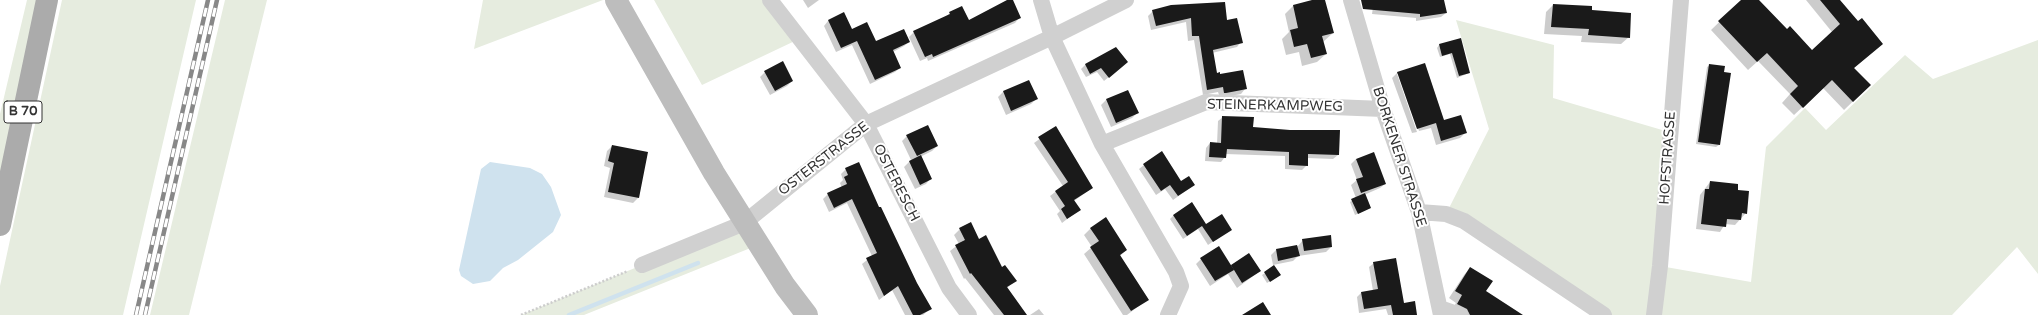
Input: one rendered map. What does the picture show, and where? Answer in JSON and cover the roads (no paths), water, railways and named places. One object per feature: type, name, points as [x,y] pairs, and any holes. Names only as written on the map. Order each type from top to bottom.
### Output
[{"type":"main road","name":"B 70","points":[[0,225],[47,0]]},
{"type":"street","points":[[616,0],[744,223],[785,286],[807,315]]},
{"type":"street","name":"OSTERESCH","points":[[770,0],[866,124],[949,288],[969,315]]},
{"type":"street","points":[[1041,0],[1052,37],[1102,144],[1176,272],[1181,286],[1168,315]]},
{"type":"street","name":"OSTERSTRASSE","points":[[642,265],[744,223],[866,124],[1052,37],[1126,0]]},
{"type":"street","name":"BORKENER STRASSE","points":[[1350,0],[1383,109],[1419,212],[1441,312]]},
{"type":"street","name":"HOFSTRASSE","points":[[1654,315],[1660,266],[1681,0]]},
{"type":"street","name":"STEINERKAMPWEG","points":[[1102,144],[1206,102],[1383,109]]},
{"type":"street","points":[[1419,212],[1446,214],[1460,219],[1604,315]]},
{"type":"street","points":[[1441,312],[1460,315]]},
{"type":"water","points":[[490,162],[530,168],[542,174],[551,187],[561,215],[553,232],[518,260],[503,268],[490,281],[473,284],[461,276],[459,270],[481,169]]},
{"type":"waterway","points":[[569,315],[698,263]]},
{"type":"railway","points":[[136,315],[208,0]]},
{"type":"railway","points":[[145,315],[217,0]]}]
